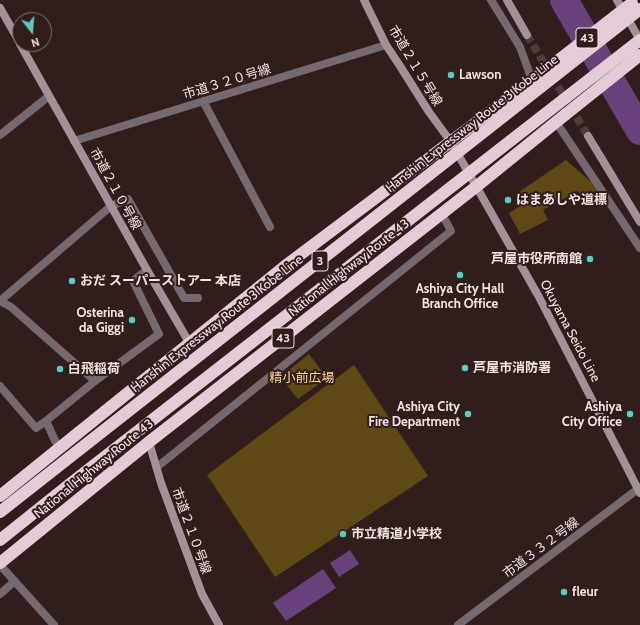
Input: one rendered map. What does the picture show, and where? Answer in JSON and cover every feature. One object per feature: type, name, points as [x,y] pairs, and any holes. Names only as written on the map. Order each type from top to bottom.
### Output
[{"type":"highway","name":"43","points":[[0,496],[289,263],[537,76],[636,4]]},
{"type":"highway","name":"Hanshin Expressway Route 3 Kobe Line","points":[[0,512],[636,4]]},
{"type":"highway","name":"3","points":[[0,540],[640,40]]},
{"type":"highway","name":"National Highway Route 43","points":[[0,564],[149,442],[442,214],[640,55]]},
{"type":"street","name":"市道２１５号線","points":[[364,0],[386,45],[429,112],[451,142]]},
{"type":"street","points":[[491,0],[537,76]]},
{"type":"street","points":[[507,0],[527,34]]},
{"type":"street","points":[[617,0],[640,40]]},
{"type":"street","name":"市道２１０号線","points":[[0,8],[12,30]]},
{"type":"street","name":"市道３２０号線","points":[[74,141],[386,45]]},
{"type":"street","name":"市道２１０号線","points":[[24,52],[190,344]]},
{"type":"street","points":[[0,135],[49,96]]},
{"type":"street","points":[[203,101],[270,227]]},
{"type":"street","points":[[561,118],[640,248]]},
{"type":"street","points":[[588,136],[640,222]]},
{"type":"street","name":"Okuyama Seido Line","points":[[451,142],[539,297],[639,491]]},
{"type":"street","points":[[95,381],[12,307],[0,301],[111,206],[128,199],[184,298],[198,298]]},
{"type":"street","points":[[157,468],[451,231],[442,214]]},
{"type":"street","points":[[0,386],[36,428],[95,381],[159,334],[133,281],[147,270]]},
{"type":"street","points":[[46,421],[59,449]]},
{"type":"street","name":"市道２１０号線","points":[[149,442],[161,484],[202,594],[219,625]]},
{"type":"street","name":"市道３３２号線","points":[[458,625],[639,491]]},
{"type":"street","points":[[0,564],[54,625]]},
{"type":"street","points":[[0,594],[15,581]]},
{"type":"green space","points":[[566,160],[592,183],[598,193],[585,200],[578,191],[543,210],[548,220],[520,234],[509,213],[522,205],[516,194]]},
{"type":"green space","name":"精小前広場","points":[[309,354],[327,378],[298,399],[280,377]]},
{"type":"green space","points":[[354,365],[428,476],[275,577],[207,475]]},
{"type":"shaded area","points":[[350,550],[359,564],[339,577],[330,563]]},
{"type":"shaded area","points":[[323,569],[336,588],[286,621],[273,603]]},
{"type":"waterway","points":[[564,0],[640,131]]},
{"type":"tunnel","points":[[527,35],[588,136]]},
{"type":"place","name":"Lawson","points":[[451,75]]},
{"type":"place","name":"はまあしや道標","points":[[508,200]]},
{"type":"place","name":"芦屋市役所南館","points":[[590,259]]},
{"type":"place","name":"Ashiya City Hall Branch Office","points":[[460,275]]},
{"type":"place","name":"おだ スーパーストアー 本店","points":[[72,281]]},
{"type":"place","name":"Osterina da Giggi","points":[[132,320]]},
{"type":"place","name":"芦屋市消防署","points":[[465,368]]},
{"type":"place","name":"白飛稲荷","points":[[60,369]]},
{"type":"place","name":"Ashiya City Fire Department","points":[[468,414]]},
{"type":"place","name":"Ashiya City Office","points":[[630,414]]},
{"type":"place","name":"市立精道小学校","points":[[343,534]]},
{"type":"place","name":"fleur","points":[[564,592]]}]
